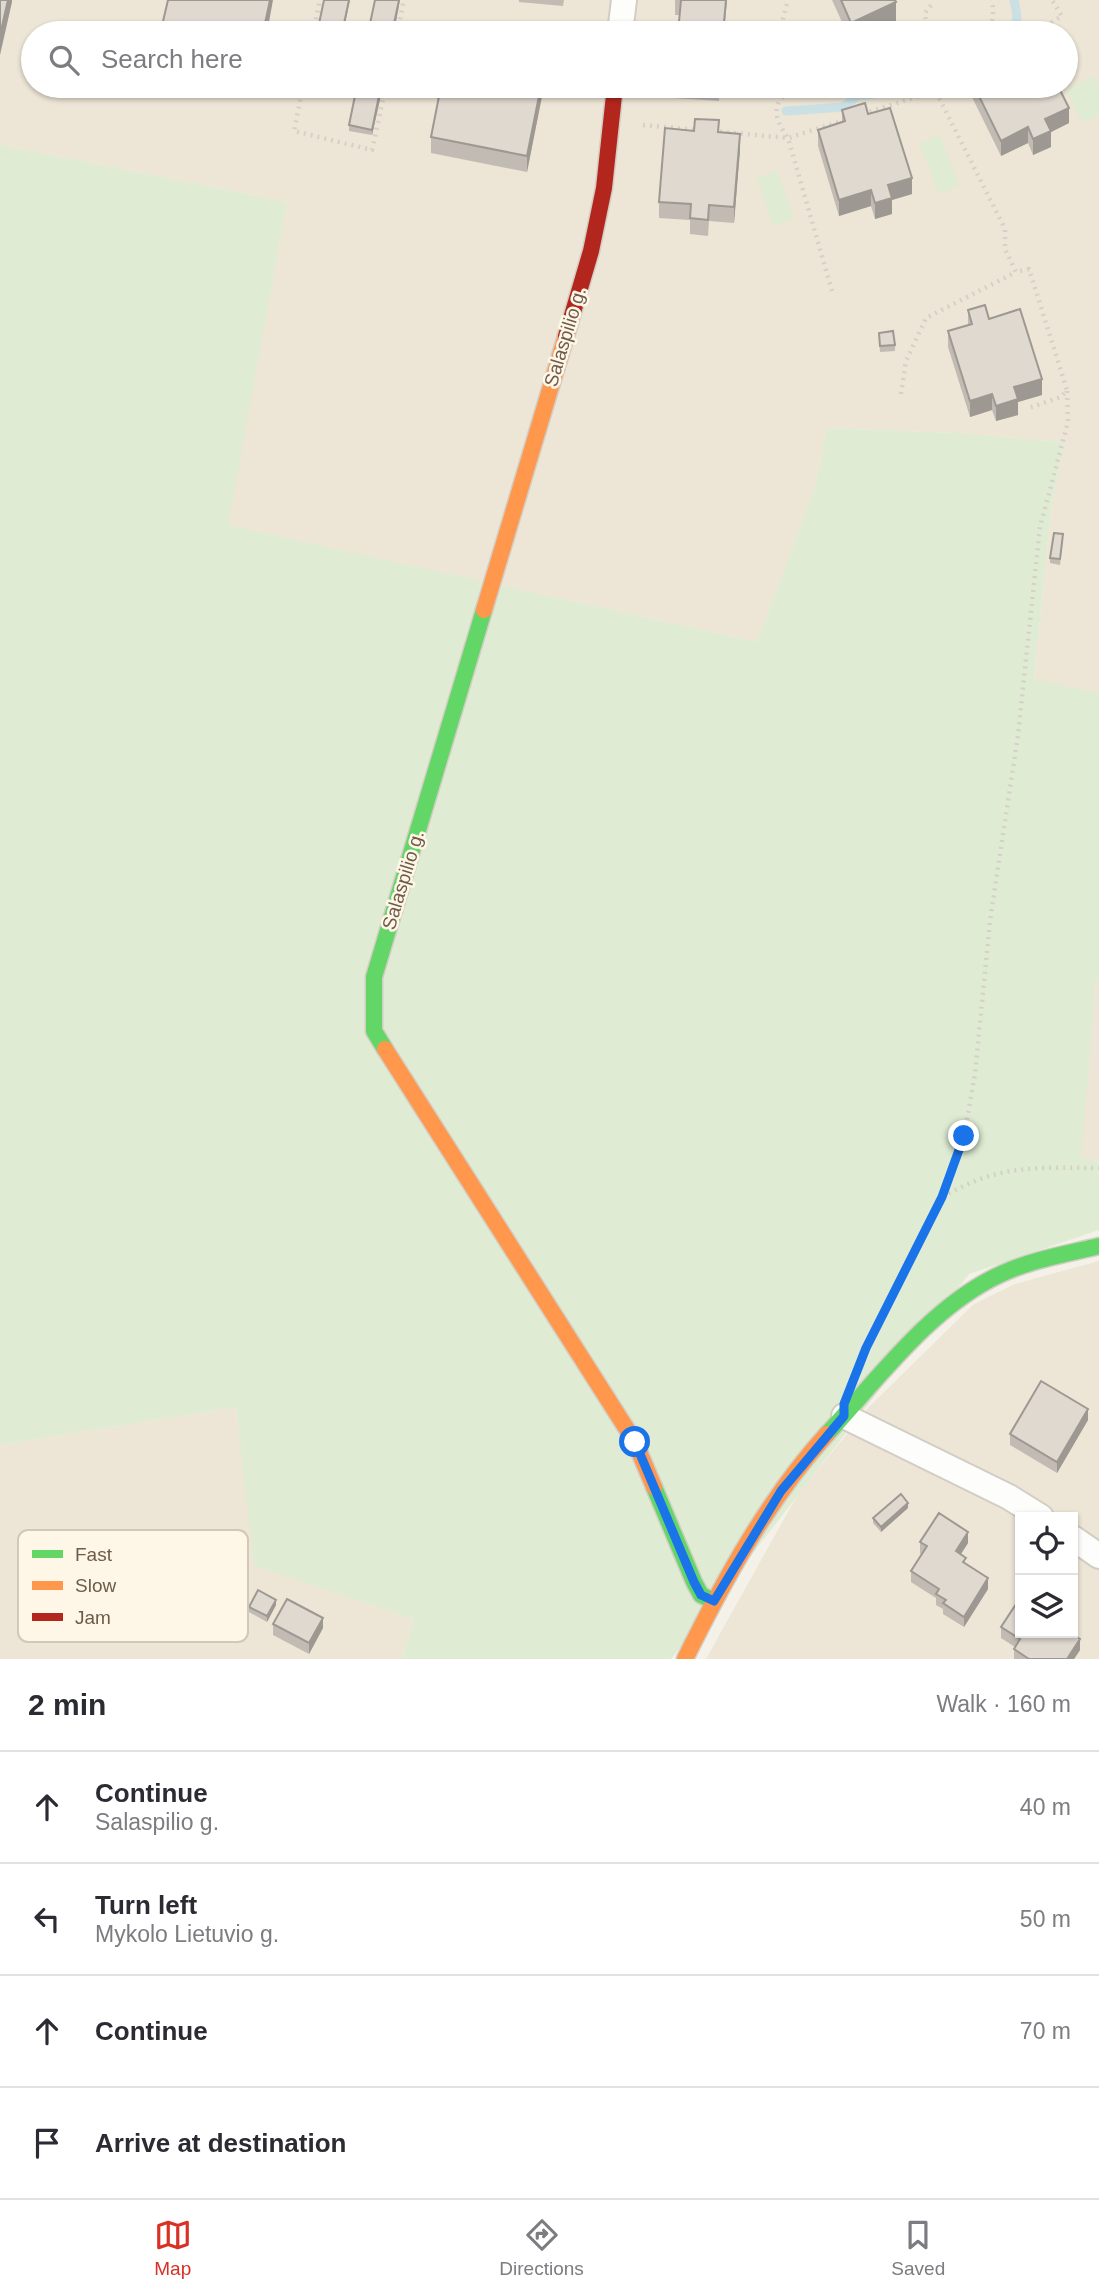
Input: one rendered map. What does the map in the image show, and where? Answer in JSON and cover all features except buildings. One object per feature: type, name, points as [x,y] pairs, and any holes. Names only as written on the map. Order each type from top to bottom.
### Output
[{"type":"street","points":[[621,21],[624,0]]},
{"type":"street","name":"Salaspilio g.","points":[[614,98],[604,188],[591,251],[374,977],[374,1031],[635,1442],[694,1582],[701,1595],[714,1601]]},
{"type":"street","points":[[685,1659],[714,1601],[781,1491],[844,1416],[925,1328],[961,1297],[1001,1274],[1052,1257],[1099,1246]]},
{"type":"street","points":[[844,1416],[1009,1497],[1033,1512]]},
{"type":"street","points":[[1078,1541],[1099,1556]]},
{"type":"path","points":[[316,21],[320,0]]},
{"type":"path","points":[[400,21],[404,0]]},
{"type":"path","points":[[992,0],[992,21]]},
{"type":"path","points":[[1052,0],[1062,16],[1053,21]]},
{"type":"path","points":[[782,21],[787,4]]},
{"type":"path","points":[[926,21],[925,13],[932,4]]},
{"type":"path","points":[[301,98],[294,131],[372,150],[383,98]]},
{"type":"path","points":[[780,98],[776,107],[778,124],[788,138],[832,291]]},
{"type":"path","points":[[862,114],[906,98]]},
{"type":"path","points":[[939,98],[1004,229],[1005,250],[1016,272]]},
{"type":"path","points":[[642,125],[788,138],[849,118]]},
{"type":"path","points":[[866,1348],[942,1197],[964,1136],[975,1074],[990,921],[1018,735],[1040,527],[1068,422],[1066,390],[1029,269],[1016,272],[926,318],[906,361],[901,394]]},
{"type":"path","points":[[1026,408],[1061,397],[1066,390]]},
{"type":"path","points":[[942,1197],[984,1178],[1021,1169],[1099,1168]]},
{"type":"shaded area","points":[[0,0],[1099,0],[1099,693],[1034,680],[1052,503],[1064,442],[958,433],[827,428],[815,487],[757,642],[227,525],[287,202],[0,145]]},
{"type":"shaded area","points":[[1096,979],[1099,979],[1099,1161],[1080,1158]]},
{"type":"shaded area","points":[[1099,1261],[1099,1659],[706,1659],[798,1494],[869,1407],[974,1304],[1015,1284]]},
{"type":"shaded area","points":[[236,1407],[255,1565],[414,1619],[402,1659],[0,1659],[0,1445]]},
{"type":"green space","points":[[1094,76],[1099,87],[1099,115],[1082,123],[1070,98],[1078,98],[1078,84]]},
{"type":"green space","points":[[940,135],[959,186],[939,194],[919,143]]},
{"type":"green space","points":[[0,145],[287,202],[228,525],[757,642],[815,487],[827,428],[958,433],[1064,442],[1052,503],[1034,679],[1099,693],[1099,979],[1096,979],[1081,1158],[1099,1161],[1099,1230],[969,1274],[671,1659],[402,1659],[414,1619],[254,1565],[236,1407],[0,1445]]},
{"type":"green space","points":[[777,171],[794,218],[773,226],[757,178]]},
{"type":"waterway","points":[[1014,0],[1016,21]]},
{"type":"waterway","points":[[786,111],[844,107],[854,98]]},
{"type":"traffic: fast","points":[[385,1049],[374,1031],[374,977],[484,610]]},
{"type":"traffic: fast","points":[[827,1434],[907,1345],[951,1305],[1001,1274],[1024,1265],[1099,1246]]},
{"type":"traffic: fast","points":[[654,1487],[694,1582],[701,1595],[714,1601]]},
{"type":"traffic: slow","points":[[484,610],[566,336]]},
{"type":"traffic: slow","points":[[385,1049],[635,1442],[654,1487]]},
{"type":"traffic: slow","points":[[685,1659],[748,1541],[785,1485],[827,1434]]},
{"type":"traffic: jam","points":[[566,336],[591,251],[604,188],[614,98]]},
{"type":"route","points":[[635,1442],[694,1582],[701,1595],[714,1601],[781,1491],[844,1416],[844,1404],[851,1383],[942,1197],[964,1136]]}]
